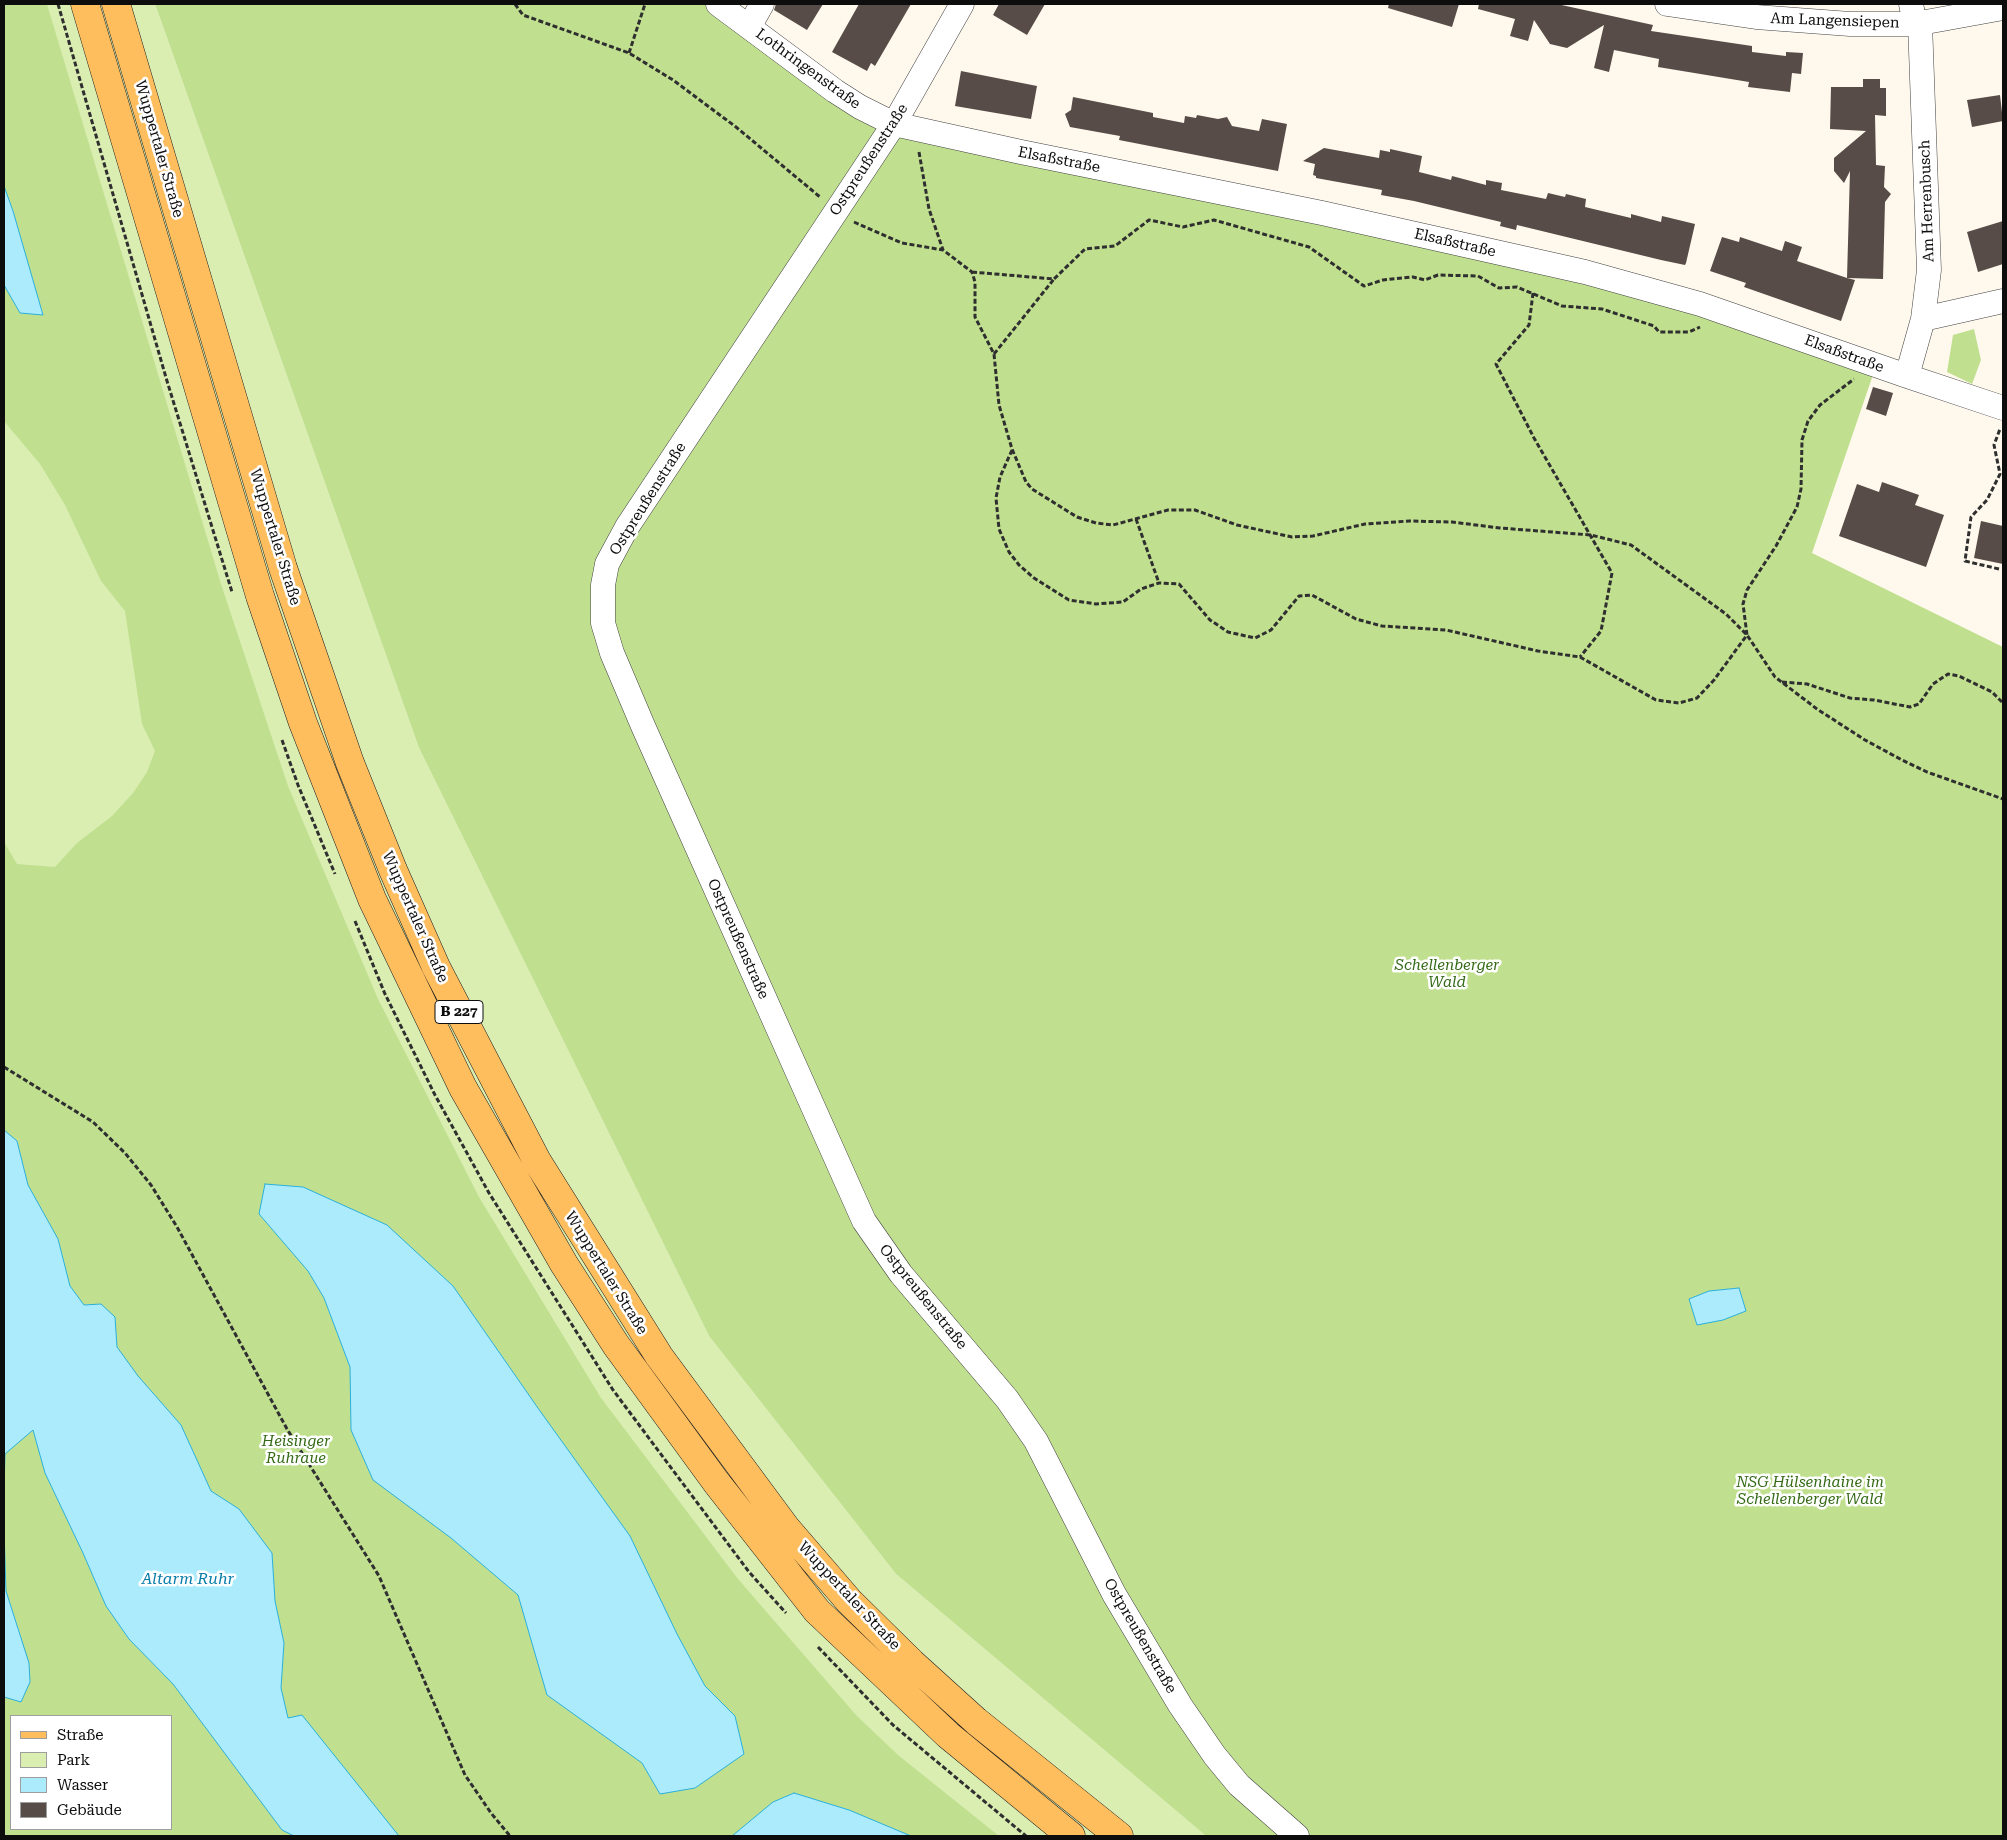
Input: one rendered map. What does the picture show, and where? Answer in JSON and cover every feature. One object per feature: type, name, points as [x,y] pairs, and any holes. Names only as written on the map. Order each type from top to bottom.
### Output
[{"type":"main road","name":"Wuppertaler Straße","points":[[84,4],[260,596],[303,723],[372,899],[463,1088],[564,1264],[616,1345],[716,1482],[817,1611],[948,1735],[1072,1836]]},
{"type":"main road","name":"Wuppertaler Straße","points":[[116,4],[280,559],[347,754],[393,870],[436,968],[537,1161],[659,1356],[787,1529],[849,1601],[912,1663],[976,1720],[1119,1836]]},
{"type":"street","name":"Lothringenstraße","points":[[718,4],[843,96],[894,124]]},
{"type":"street","name":"Lothringenstraße","points":[[749,27],[762,4]]},
{"type":"street","name":"Ostpreußenstraße","points":[[962,4],[894,124],[616,545],[607,564],[602,604],[603,622],[612,653],[864,1222],[900,1274],[1007,1399],[1036,1441],[1114,1594],[1180,1706],[1215,1756],[1239,1785],[1297,1836]]},
{"type":"street","name":"Am Langensiepen","points":[[1667,4],[1756,17],[1850,24],[2003,8]]},
{"type":"street","name":"Am Herrenbusch","points":[[1907,376],[1923,319],[1928,290],[1929,253],[1915,17]]},
{"type":"street","name":"Elsaßstraße","points":[[894,124],[1021,152],[1312,211],[1585,272],[1726,313],[1907,376],[2002,418]]},
{"type":"street","points":[[1923,319],[2003,301]]},
{"type":"path","points":[[515,4],[523,15],[629,53],[674,80],[736,127],[836,210],[876,233],[902,243],[943,250],[972,272],[1054,279]]},
{"type":"path","points":[[629,53],[645,4]]},
{"type":"path","points":[[919,129],[920,161],[923,180],[929,209],[943,250]]},
{"type":"path","points":[[994,354],[1054,279],[1085,249],[1115,246],[1149,220],[1183,227],[1214,220],[1309,246],[1364,286],[1383,280],[1413,277],[1425,280],[1438,275],[1478,276],[1499,288],[1517,287],[1562,306],[1602,309],[1654,326],[1659,332],[1688,332],[1726,313]]},
{"type":"path","points":[[972,272],[975,282],[975,317],[994,354],[999,405],[1012,449],[1026,482],[1032,489],[1077,517],[1096,523],[1113,525],[1168,510],[1195,510],[1237,525],[1292,537],[1312,536],[1365,524],[1409,521],[1452,522],[1500,528],[1591,535],[1631,545],[1726,614],[1747,635],[1766,667],[1780,682],[1817,710],[1890,754],[1927,772],[2003,799]]},
{"type":"path","points":[[1533,294],[1530,326],[1496,364],[1534,438],[1612,573],[1601,631],[1580,657]]},
{"type":"path","points":[[1012,449],[1000,477],[996,498],[999,529],[1009,552],[1020,566],[1034,578],[1068,600],[1096,604],[1123,602],[1141,589],[1159,583],[1179,584],[1210,620],[1228,632],[1255,638],[1271,630],[1299,596],[1312,595],[1356,619],[1382,626],[1446,630],[1538,651],[1580,657],[1656,700],[1679,703],[1697,698],[1714,680],[1747,635],[1743,604],[1747,590],[1780,539],[1797,507],[1800,489],[1802,440],[1808,421],[1820,405],[1872,364]]},
{"type":"path","points":[[1998,569],[1965,561],[1971,518],[1987,500],[2000,474],[1994,445],[2002,418]]},
{"type":"path","points":[[1136,519],[1159,583]]},
{"type":"path","points":[[1780,682],[1807,684],[1850,698],[1874,700],[1910,707],[1919,704],[1933,684],[1948,674],[1959,676],[1992,692],[2003,703]]},
{"type":"path","points":[[4,1067],[93,1122],[125,1153],[152,1185],[177,1227],[287,1429],[379,1576],[465,1775],[480,1798],[510,1836]]},
{"type":"path","points":[[868,1701],[916,1745],[1026,1836]]},
{"type":"green space","name":"Heisinger Ruhraue","points":[[4,4],[155,4],[419,748],[709,1336],[896,1574],[1206,1836],[4,1836]]},
{"type":"green space","name":"Heisinger Ruhraue","points":[[4,4],[47,4],[221,584],[288,786],[378,999],[479,1197],[601,1398],[738,1579],[856,1715],[898,1755],[999,1836],[911,1836],[849,1810],[794,1793],[773,1802],[732,1836],[399,1836],[288,1718],[281,1688],[284,1643],[275,1601],[239,1509],[211,1491],[181,1425],[138,1376],[117,1347],[115,1317],[84,1305],[70,1286],[58,1239],[28,1185],[17,1141],[4,1130],[4,842],[17,864],[55,867],[77,843],[112,816],[133,793],[147,772],[155,751],[142,724],[125,611],[101,581],[65,505],[40,464],[4,421],[4,285],[20,313],[43,315],[4,186]],"holes":[[[259,1214],[453,1286],[540,1411],[677,1634],[705,1686],[735,1716],[660,1794],[642,1763],[547,1695],[518,1595],[451,1538],[351,1430],[350,1367],[324,1298],[308,1271]]]},
{"type":"green space","name":"Schellenberger Wald","points":[[155,4],[715,4],[860,110],[1585,276],[1875,369],[1812,553],[2003,647],[2003,1836],[1206,1836],[896,1574],[709,1336],[419,748]]},
{"type":"green space","points":[[1974,329],[1981,360],[1972,384],[1947,372],[1953,335]]},
{"type":"green space","points":[[33,1430],[45,1473],[106,1606],[129,1639],[173,1684],[282,1829],[294,1836],[4,1836],[4,1697],[21,1702],[21,1636],[6,1591],[4,1530],[5,1454]]},
{"type":"water","points":[[4,186],[43,315],[20,313],[4,285]]},
{"type":"water","name":"Altarm Ruhr","points":[[4,1130],[17,1141],[28,1185],[58,1239],[70,1286],[84,1305],[101,1304],[115,1317],[117,1347],[138,1376],[181,1425],[211,1491],[239,1509],[272,1553],[275,1601],[284,1643],[281,1688],[288,1718],[302,1715],[399,1836],[294,1836],[282,1830],[173,1684],[129,1639],[106,1606],[45,1473],[33,1430],[5,1454],[4,1490]]},
{"type":"water","points":[[265,1184],[303,1187],[387,1225],[453,1286],[630,1536],[677,1634],[705,1686],[735,1716],[744,1754],[695,1788],[660,1794],[642,1763],[547,1695],[518,1595],[451,1538],[373,1480],[351,1430],[350,1367],[324,1298],[308,1271],[259,1214]]},
{"type":"water","points":[[1739,1288],[1746,1311],[1723,1320],[1697,1325],[1689,1299],[1709,1291]]},
{"type":"water","points":[[4,1530],[6,1591],[29,1663],[30,1682],[21,1702],[4,1697]]},
{"type":"water","points":[[794,1793],[849,1810],[911,1836],[732,1836],[773,1802]]},
{"type":"building","points":[[776,4],[823,4],[807,30],[774,10]]},
{"type":"building","points":[[859,4],[911,4],[875,66],[871,63],[867,71],[832,52]]},
{"type":"building","points":[[999,4],[1045,4],[1027,35],[993,15]]},
{"type":"building","points":[[1389,4],[1459,4],[1452,27],[1388,8]]},
{"type":"building","points":[[1479,4],[1557,4],[1653,25],[1651,31],[1752,46],[1752,52],[1786,56],[1786,52],[1803,53],[1801,74],[1792,73],[1790,92],[1748,87],[1749,82],[1658,67],[1659,59],[1614,50],[1609,72],[1594,68],[1604,25],[1567,48],[1550,44],[1534,20],[1528,41],[1510,36],[1515,19],[1478,9]]},
{"type":"building","points":[[961,71],[1037,86],[1031,119],[955,106]]},
{"type":"building","points":[[1863,79],[1880,79],[1880,88],[1886,88],[1886,116],[1875,115],[1876,165],[1885,166],[1884,187],[1891,194],[1885,202],[1883,279],[1847,278],[1850,171],[1844,183],[1834,171],[1834,158],[1866,131],[1830,129],[1831,87],[1863,87]]},
{"type":"building","points":[[2000,95],[2003,121],[1972,127],[1967,100]]},
{"type":"building","points":[[1073,97],[1153,113],[1153,117],[1184,123],[1185,116],[1196,118],[1197,115],[1218,119],[1227,117],[1232,126],[1259,131],[1262,119],[1287,124],[1278,171],[1119,140],[1120,136],[1070,127],[1065,114],[1071,110]]},
{"type":"building","points":[[1324,148],[1379,158],[1380,150],[1390,152],[1390,149],[1422,156],[1419,172],[1451,180],[1452,176],[1486,185],[1486,180],[1502,183],[1501,190],[1546,199],[1548,193],[1565,197],[1566,194],[1586,199],[1585,207],[1631,218],[1631,214],[1661,222],[1662,216],[1695,224],[1686,263],[1685,265],[1661,260],[1517,225],[1516,230],[1500,226],[1501,222],[1381,195],[1382,190],[1316,178],[1313,175],[1315,164],[1303,161]]},
{"type":"building","points":[[2003,221],[2003,264],[1978,272],[1967,232]]},
{"type":"building","points":[[1722,237],[1739,242],[1740,237],[1782,251],[1785,241],[1802,247],[1797,261],[1855,280],[1841,321],[1744,287],[1746,283],[1710,271]]},
{"type":"building","points":[[1873,387],[1893,393],[1886,416],[1866,409]]},
{"type":"building","points":[[1882,482],[1919,495],[1915,505],[1944,515],[1926,567],[1839,536],[1857,484],[1879,492]]},
{"type":"building","points":[[1981,521],[2003,526],[2003,564],[1974,558]]},
{"type":"park label","name":"NSG Hülsenhaine im Schellenberger Wald","points":[[1810,1492]]}]
